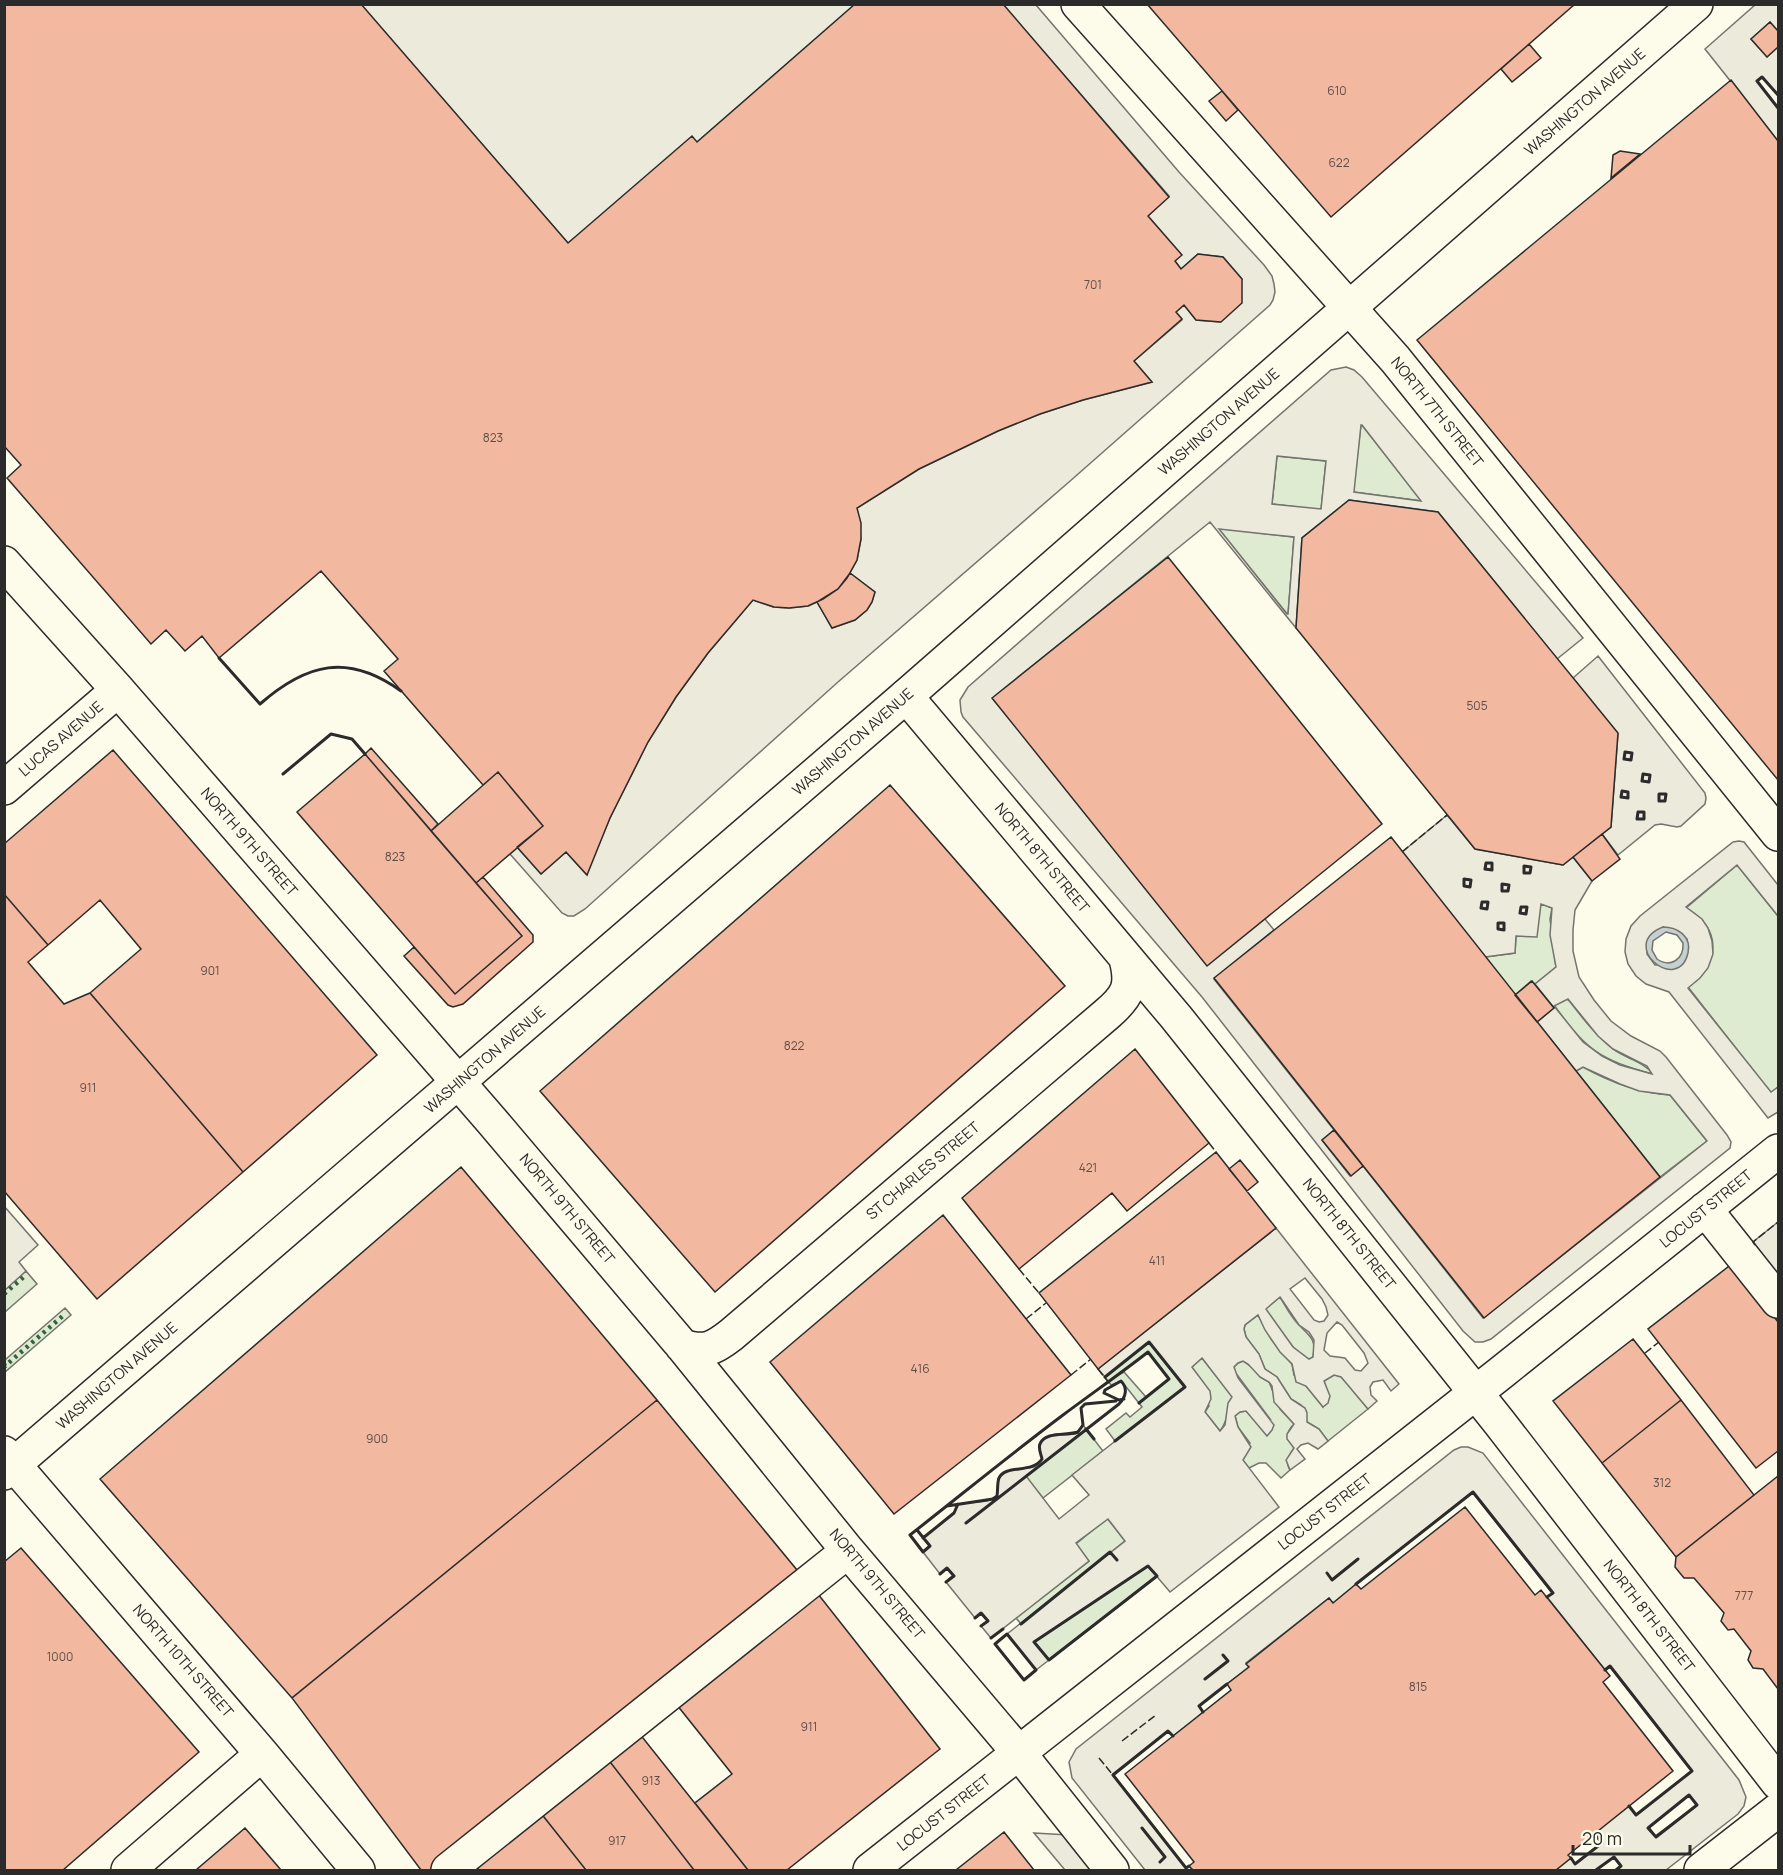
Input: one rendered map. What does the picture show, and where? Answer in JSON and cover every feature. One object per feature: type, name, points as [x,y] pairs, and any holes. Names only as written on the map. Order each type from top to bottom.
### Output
[{"type":"street","name":"NORTH 7TH STREET","points":[[1078,4],[1395,359],[1779,834]]},
{"type":"street","name":"WASHINGTON AVENUE","points":[[8,1464],[459,1082],[906,696],[1696,4]]},
{"type":"street","name":"NORTH 9TH STREET","points":[[4,563],[118,690],[459,1082],[682,1346],[848,1551],[1019,1753],[1112,1870]]},
{"type":"street","name":"LUCAS AVENUE","points":[[4,788],[118,690]]},
{"type":"street","name":"NORTH 8TH STREET","points":[[906,696],[1176,1017],[1476,1393],[1779,1783]]},
{"type":"street","name":"ST CHARLES STREET","points":[[682,1346],[707,1350],[718,1346],[1107,1014],[1126,994],[1130,983],[1126,959]]},
{"type":"street","name":"LOCUST STREET","points":[[870,1870],[1476,1393],[1779,1151]]},
{"type":"street","points":[[1705,1209],[1779,1301]]},
{"type":"street","name":"NORTH 10TH STREET","points":[[8,1464],[262,1754],[358,1870]]},
{"type":"street","points":[[448,1870],[848,1551]]},
{"type":"street","points":[[128,1870],[262,1754]]},
{"type":"street","points":[[1701,1870],[1779,1810]]},
{"type":"green space","points":[[1361,424],[1422,501],[1353,492]]},
{"type":"green space","points":[[1277,456],[1326,461],[1321,510],[1272,504]]},
{"type":"green space","points":[[1218,528],[1294,537],[1288,615]]},
{"type":"green space","points":[[1737,865],[1778,916],[1778,1087],[1771,1093],[1688,987],[1707,967],[1713,946],[1706,926],[1698,916],[1686,908]]},
{"type":"green space","points":[[1541,903],[1552,908],[1550,919],[1556,967],[1535,984],[1531,981],[1515,995],[1485,957],[1515,953],[1516,936],[1538,918]]},
{"type":"green space","points":[[1567,998],[1606,1044],[1644,1066],[1653,1074],[1620,1064],[1585,1043],[1554,1005]]},
{"type":"green space","points":[[1583,1067],[1625,1086],[1670,1095],[1707,1141],[1660,1177],[1576,1071]]},
{"type":"green space","points":[[26,1271],[37,1284],[5,1312],[4,1290]]},
{"type":"green space","points":[[1280,1297],[1294,1319],[1312,1339],[1314,1351],[1313,1357],[1309,1360],[1293,1347],[1265,1309]]},
{"type":"green space","points":[[65,1308],[71,1315],[5,1372],[5,1358]]},
{"type":"green space","points":[[1258,1315],[1271,1339],[1292,1364],[1294,1375],[1323,1407],[1326,1388],[1324,1381],[1334,1375],[1341,1376],[1368,1409],[1328,1441],[1319,1429],[1307,1422],[1301,1405],[1291,1399],[1277,1377],[1265,1369],[1259,1354],[1246,1337],[1245,1325]]},
{"type":"green space","points":[[1149,1342],[1185,1387],[1115,1441],[1106,1429],[1126,1413],[1130,1417],[1142,1407],[1123,1383],[1111,1385],[1105,1377]],"holes":[[[1148,1352],[1169,1379],[1146,1397],[1124,1372],[1120,1374]]]},
{"type":"green space","points":[[1202,1358],[1233,1397],[1225,1423],[1220,1431],[1205,1412],[1209,1406],[1192,1367]]},
{"type":"green space","points":[[1243,1361],[1269,1382],[1280,1409],[1294,1424],[1288,1433],[1294,1448],[1288,1459],[1290,1470],[1281,1478],[1266,1463],[1259,1463],[1249,1468],[1242,1460],[1250,1443],[1238,1427],[1235,1416],[1246,1411],[1250,1415],[1270,1419],[1235,1372],[1234,1367]]},
{"type":"green space","points":[[1086,1429],[1103,1451],[1043,1498],[1025,1476]]},
{"type":"green space","points":[[1107,1518],[1125,1541],[1021,1624],[1016,1618],[1089,1561],[1076,1544]]},
{"type":"green space","points":[[1148,1566],[1157,1576],[1049,1660],[1034,1642]]},
{"type":"shaded area","points":[[361,5],[855,5],[697,142],[568,243]]},
{"type":"shaded area","points":[[1003,5],[1036,5],[1179,172],[1264,265],[1272,276],[1275,292],[1273,300],[1069,482],[838,682],[585,909],[574,916],[568,916],[562,913],[510,854],[517,847],[541,874],[566,852],[586,874],[610,818],[648,742],[676,697],[708,653],[753,600],[773,607],[789,608],[808,606],[817,602],[832,628],[855,620],[867,610],[875,592],[850,573],[857,560],[861,539],[857,508],[919,469],[998,431],[1083,400],[1152,382],[1134,361],[1182,320],[1176,312],[1184,305],[1196,320],[1220,322],[1242,279],[1223,257],[1198,254],[1181,269],[1175,261],[1181,255],[1148,216],[1169,196]]},
{"type":"shaded area","points":[[1755,5],[1778,5],[1778,31],[1770,22],[1751,39],[1767,57],[1778,47],[1778,95],[1763,77],[1757,81],[1778,108],[1778,141],[1705,49]]},
{"type":"shaded area","points":[[1346,367],[1362,377],[1583,638],[1557,659],[1438,512],[1349,500],[1302,538],[1296,628],[1210,522],[993,698],[1265,919],[1274,930],[1214,979],[1334,1130],[1322,1140],[1350,1176],[1363,1166],[1483,1318],[1707,1141],[1670,1095],[1639,1091],[1583,1067],[1576,1071],[1537,1022],[1554,1008],[1535,984],[1556,967],[1550,935],[1552,908],[1541,904],[1537,937],[1516,936],[1515,953],[1485,957],[1402,852],[1447,815],[1475,849],[1563,865],[1573,857],[1592,881],[1575,910],[1573,951],[1579,977],[1611,1021],[1666,1057],[1727,1135],[1731,1142],[1730,1148],[1491,1339],[1483,1342],[1475,1342],[1463,1331],[1202,997],[961,712],[960,700],[968,687],[1331,370]],"holes":[[[1362,425],[1421,501],[1354,492]],[[1277,456],[1326,461],[1321,509],[1272,504]],[[1219,529],[1294,537],[1287,614]],[[1568,999],[1598,1036],[1613,1049],[1647,1066],[1652,1074],[1620,1065],[1602,1056],[1583,1042],[1554,1006]]]},
{"type":"shaded area","points":[[1598,656],[1705,793],[1706,798],[1705,804],[1681,826],[1655,825],[1618,855],[1602,834],[1611,827],[1618,734],[1573,678]]},
{"type":"shaded area","points":[[1733,842],[1744,842],[1778,885],[1778,916],[1737,865],[1686,907],[1702,919],[1708,928],[1713,954],[1708,968],[1688,988],[1771,1092],[1778,1087],[1778,1112],[1768,1118],[1669,992],[1646,984],[1636,976],[1628,964],[1625,952],[1626,939],[1631,926],[1640,916]],"holes":[[[1663,927],[1687,939],[1681,964],[1655,965],[1647,954],[1647,947]]]},
{"type":"shaded area","points":[[1663,927],[1678,931],[1686,937],[1689,947],[1682,965],[1673,969],[1654,963],[1648,954],[1646,945],[1650,935]],"holes":[[[1666,932],[1677,935],[1683,943],[1679,958],[1667,963],[1657,959],[1652,950],[1653,941]]]},
{"type":"shaded area","points":[[4,1206],[38,1245],[19,1262],[26,1271],[5,1290]]},
{"type":"shaded area","points":[[1778,1222],[1778,1275],[1753,1242]]},
{"type":"shaded area","points":[[1276,1228],[1399,1384],[1391,1391],[1383,1380],[1373,1382],[1370,1387],[1371,1395],[1377,1401],[1368,1409],[1341,1377],[1334,1375],[1324,1381],[1330,1396],[1328,1403],[1323,1407],[1306,1386],[1296,1382],[1292,1364],[1280,1352],[1258,1315],[1245,1325],[1246,1337],[1259,1354],[1265,1369],[1277,1377],[1291,1399],[1305,1408],[1307,1422],[1319,1429],[1328,1441],[1318,1449],[1308,1443],[1301,1445],[1297,1449],[1305,1459],[1290,1470],[1286,1460],[1294,1448],[1287,1439],[1287,1434],[1294,1424],[1274,1402],[1272,1386],[1269,1382],[1260,1377],[1248,1364],[1243,1361],[1238,1363],[1234,1367],[1238,1378],[1274,1425],[1267,1436],[1246,1411],[1235,1416],[1238,1427],[1251,1447],[1243,1460],[1279,1507],[1170,1592],[1148,1566],[1034,1642],[1049,1660],[1036,1670],[1007,1634],[1125,1541],[1108,1519],[1076,1543],[1089,1561],[991,1638],[981,1626],[988,1620],[982,1613],[975,1618],[946,1582],[953,1575],[947,1568],[940,1574],[923,1552],[930,1546],[923,1538],[954,1513],[958,1504],[987,1501],[997,1496],[998,1479],[1001,1474],[1034,1467],[1038,1464],[1042,1459],[1040,1442],[1044,1439],[1050,1436],[1075,1434],[1083,1425],[1086,1429],[1026,1476],[1059,1519],[1089,1495],[1072,1475],[1184,1387],[1149,1342],[1105,1377],[1098,1369]],"holes":[[[1305,1278],[1326,1307],[1328,1315],[1324,1321],[1314,1320],[1290,1289]],[[1280,1297],[1299,1325],[1309,1332],[1314,1340],[1313,1357],[1309,1359],[1293,1347],[1266,1309]],[[1337,1322],[1342,1325],[1364,1353],[1368,1363],[1361,1371],[1355,1370],[1345,1358],[1330,1356],[1324,1350],[1327,1333]],[[1202,1358],[1232,1397],[1228,1403],[1225,1425],[1220,1431],[1205,1412],[1211,1399],[1210,1391],[1192,1367]]]},
{"type":"shaded area","points":[[1468,1447],[1483,1453],[1739,1780],[1746,1797],[1744,1806],[1738,1814],[1666,1870],[1616,1870],[1621,1866],[1614,1857],[1596,1870],[1556,1870],[1571,1858],[1575,1864],[1601,1843],[1594,1833],[1629,1806],[1636,1815],[1692,1771],[1610,1667],[1605,1670],[1547,1597],[1552,1593],[1472,1492],[1333,1603],[1329,1598],[1246,1663],[1249,1667],[1199,1706],[1203,1712],[1194,1720],[1173,1736],[1168,1731],[1113,1774],[1186,1868],[1189,1866],[1193,1870],[1145,1870],[1072,1778],[1069,1762],[1076,1749],[1454,1450]],"holes":[[[1689,1795],[1697,1805],[1655,1836],[1649,1827]]]},
{"type":"shaded area","points":[[1034,1833],[1069,1835],[1098,1870],[1065,1870]]},
{"type":"building","points":[[4,4],[361,4],[568,243],[692,136],[697,142],[855,4],[1003,4],[1169,197],[1148,216],[1182,255],[1175,261],[1181,269],[1198,254],[1223,257],[1242,279],[1242,303],[1221,322],[1196,320],[1184,305],[1176,312],[1182,319],[1134,361],[1152,382],[1083,400],[998,431],[919,469],[857,508],[861,523],[861,539],[857,560],[838,589],[808,606],[774,607],[753,600],[708,653],[676,697],[648,742],[610,818],[587,875],[566,852],[541,874],[517,847],[543,826],[498,772],[483,785],[384,671],[398,659],[321,571],[219,658],[202,636],[185,651],[166,630],[151,644],[7,478],[21,465],[4,446]]},
{"type":"building","points":[[1147,4],[1575,4],[1331,217]]},
{"type":"building","points":[[1770,22],[1778,31],[1778,47],[1767,57],[1751,39]]},
{"type":"building","points":[[1529,44],[1541,58],[1512,82],[1501,69]]},
{"type":"building","points":[[1731,80],[1778,141],[1778,780],[1417,340]]},
{"type":"building","points":[[1222,91],[1238,110],[1226,121],[1209,101]]},
{"type":"building","points":[[1620,151],[1640,154],[1611,178],[1613,155]]},
{"type":"building","points":[[1349,500],[1438,512],[1618,733],[1611,827],[1563,865],[1475,849],[1296,628],[1302,538]]},
{"type":"building","points":[[1168,557],[1382,824],[1207,966],[992,698]]},
{"type":"building","points":[[850,573],[875,592],[872,602],[867,610],[855,620],[832,628],[817,602],[838,589]]},
{"type":"building","points":[[371,748],[438,824],[431,831],[365,754]]},
{"type":"building","points":[[113,750],[377,1055],[243,1172],[90,993],[141,949],[100,900],[48,945],[4,894],[4,844]]},
{"type":"building","points":[[365,754],[522,936],[455,994],[297,812]]},
{"type":"building","points":[[498,772],[543,826],[476,883],[431,831]]},
{"type":"building","points":[[890,785],[1065,986],[715,1292],[540,1091]]},
{"type":"building","points":[[1602,834],[1620,859],[1592,881],[1573,857]]},
{"type":"building","points":[[1391,837],[1660,1177],[1484,1318],[1214,978]]},
{"type":"building","points":[[483,877],[533,935],[533,942],[463,1004],[453,1007],[448,1005],[404,956],[414,947],[455,994],[522,936],[476,883]]},
{"type":"building","points":[[4,894],[48,945],[28,962],[64,1004],[90,993],[243,1172],[97,1299],[4,1191]]},
{"type":"building","points":[[1532,981],[1554,1008],[1537,1022],[1515,995]]},
{"type":"building","points":[[1135,1049],[1209,1143],[1127,1211],[1112,1193],[1019,1269],[962,1198]]},
{"type":"building","points":[[1334,1130],[1363,1166],[1351,1176],[1322,1140]]},
{"type":"building","points":[[1216,1152],[1276,1228],[1098,1369],[1039,1293]]},
{"type":"building","points":[[1240,1160],[1258,1182],[1247,1191],[1229,1169]]},
{"type":"building","points":[[461,1167],[657,1400],[292,1698],[100,1479]]},
{"type":"building","points":[[943,1215],[1071,1375],[894,1514],[770,1362]]},
{"type":"building","points":[[1733,1263],[1778,1322],[1778,1451],[1756,1468],[1648,1329]]},
{"type":"building","points":[[1633,1339],[1681,1400],[1602,1463],[1553,1401]]},
{"type":"building","points":[[657,1400],[797,1570],[433,1870],[421,1870],[292,1698]]},
{"type":"building","points":[[1681,1400],[1754,1495],[1676,1557],[1602,1463]]},
{"type":"building","points":[[1778,1476],[1778,1689],[1763,1669],[1753,1668],[1748,1660],[1751,1651],[1734,1629],[1728,1630],[1721,1621],[1724,1613],[1694,1578],[1684,1578],[1675,1567],[1676,1557]]},
{"type":"building","points":[[1465,1507],[1535,1595],[1541,1590],[1610,1676],[1603,1682],[1673,1771],[1568,1855],[1571,1858],[1556,1870],[1193,1870],[1189,1866],[1194,1862],[1125,1774],[1231,1690],[1227,1684],[1249,1667],[1246,1664],[1329,1598],[1333,1603],[1356,1584],[1361,1589]]},
{"type":"building","points":[[21,1548],[199,1752],[63,1870],[4,1870],[4,1562]]},
{"type":"building","points":[[818,1594],[940,1749],[787,1870],[748,1870],[695,1803],[732,1774],[677,1705]]},
{"type":"building","points":[[639,1733],[748,1870],[694,1870],[607,1758]]},
{"type":"building","points":[[607,1758],[694,1870],[586,1870],[540,1812]]},
{"type":"building","points":[[540,1812],[586,1870],[479,1870],[474,1864]]},
{"type":"building","points":[[245,1828],[281,1870],[196,1870]]},
{"type":"building","points":[[1004,1832],[1034,1870],[956,1870]]},
{"type":"hedge","points":[[4,1294],[26,1275]]},
{"type":"hedge","points":[[4,1364],[5,1366],[65,1314]]},
{"type":"fence","points":[[1402,852],[1447,815]]},
{"type":"fence","points":[[1209,1143],[1216,1152]]},
{"type":"fence","points":[[1755,1245],[1753,1242],[1778,1222]]},
{"type":"fence","points":[[1019,1269],[1039,1293]]},
{"type":"fence","points":[[1026,1319],[1046,1303]]},
{"type":"fence","points":[[1645,1353],[1659,1342]]},
{"type":"fence","points":[[1071,1375],[1091,1359]]},
{"type":"fence","points":[[1098,1369],[1109,1383]]},
{"type":"fence","points":[[1122,1741],[1156,1715]]},
{"type":"fence","points":[[1099,1758],[1113,1775]]},
{"type":"wall","points":[[1778,95],[1762,77],[1757,81],[1778,108]]},
{"type":"wall","points":[[219,658],[260,704],[294,679],[328,668],[363,671],[401,691]]},
{"type":"wall","points":[[283,774],[331,734],[352,739],[365,754]]},
{"type":"wall","points":[[1625,752],[1632,753],[1631,760],[1624,759],[1625,752]]},
{"type":"wall","points":[[1643,774],[1650,775],[1649,782],[1642,781],[1643,774]]},
{"type":"wall","points":[[1622,791],[1628,792],[1628,798],[1621,797],[1622,791]]},
{"type":"wall","points":[[1659,794],[1666,794],[1665,801],[1659,801],[1659,794]]},
{"type":"wall","points":[[1638,812],[1644,812],[1644,819],[1637,819],[1638,812]]},
{"type":"wall","points":[[1486,863],[1492,863],[1492,870],[1485,869],[1486,863]]},
{"type":"wall","points":[[1524,866],[1531,867],[1530,873],[1524,873],[1524,866]]},
{"type":"wall","points":[[1464,879],[1471,880],[1470,887],[1464,886],[1464,879]]},
{"type":"wall","points":[[1502,884],[1509,885],[1508,891],[1502,891],[1502,884]]},
{"type":"wall","points":[[1482,902],[1488,902],[1487,909],[1481,908],[1482,902]]},
{"type":"wall","points":[[1521,907],[1527,907],[1526,914],[1520,913],[1521,907]]},
{"type":"wall","points":[[1498,923],[1504,923],[1504,930],[1498,929],[1498,923]]},
{"type":"wall","points":[[1105,1377],[1149,1342],[1185,1387],[1115,1441]]},
{"type":"wall","points":[[917,1530],[930,1546],[923,1552],[910,1535],[1148,1352],[1169,1379],[1139,1403]]},
{"type":"wall","points":[[966,1523],[1119,1404],[1121,1401],[1123,1398],[1125,1387],[1121,1381],[1105,1390],[1104,1393],[1119,1400],[1124,1399]]},
{"type":"wall","points":[[947,1506],[993,1499],[997,1496],[998,1480],[1002,1474],[1038,1464],[1042,1459],[1039,1447],[1043,1440],[1047,1437],[1078,1432],[1083,1425],[1081,1408],[1085,1404],[1116,1401]]},
{"type":"wall","points":[[1086,1429],[1094,1439]]},
{"type":"wall","points":[[1356,1584],[1473,1492],[1553,1593],[1547,1597]]},
{"type":"wall","points":[[923,1538],[954,1513],[958,1504]]},
{"type":"wall","points":[[1021,1624],[1110,1552],[1117,1560]]},
{"type":"wall","points":[[1327,1573],[1332,1580],[1358,1559]]},
{"type":"wall","points":[[1148,1566],[1157,1576],[1049,1660],[1034,1642],[1148,1566]]},
{"type":"wall","points":[[940,1574],[947,1568],[954,1576],[946,1582]]},
{"type":"wall","points":[[975,1618],[981,1613],[988,1621],[981,1626]]},
{"type":"wall","points":[[991,1638],[1003,1629]]},
{"type":"wall","points":[[1007,1634],[1036,1670],[1024,1680],[995,1644],[1007,1634]]},
{"type":"wall","points":[[1205,1679],[1228,1661],[1223,1655]]},
{"type":"wall","points":[[1605,1670],[1610,1666],[1692,1771],[1636,1815],[1629,1806]]},
{"type":"wall","points":[[1203,1712],[1199,1706],[1227,1684]]},
{"type":"wall","points":[[1173,1736],[1168,1731],[1113,1775],[1186,1868],[1189,1866]]},
{"type":"wall","points":[[1689,1795],[1697,1805],[1656,1837],[1648,1828],[1689,1795]]},
{"type":"wall","points":[[1142,1828],[1165,1857],[1160,1862]]},
{"type":"wall","points":[[1571,1858],[1575,1864],[1602,1843],[1594,1833]]},
{"type":"wall","points":[[1596,1870],[1614,1857],[1621,1866],[1616,1870]]}]
